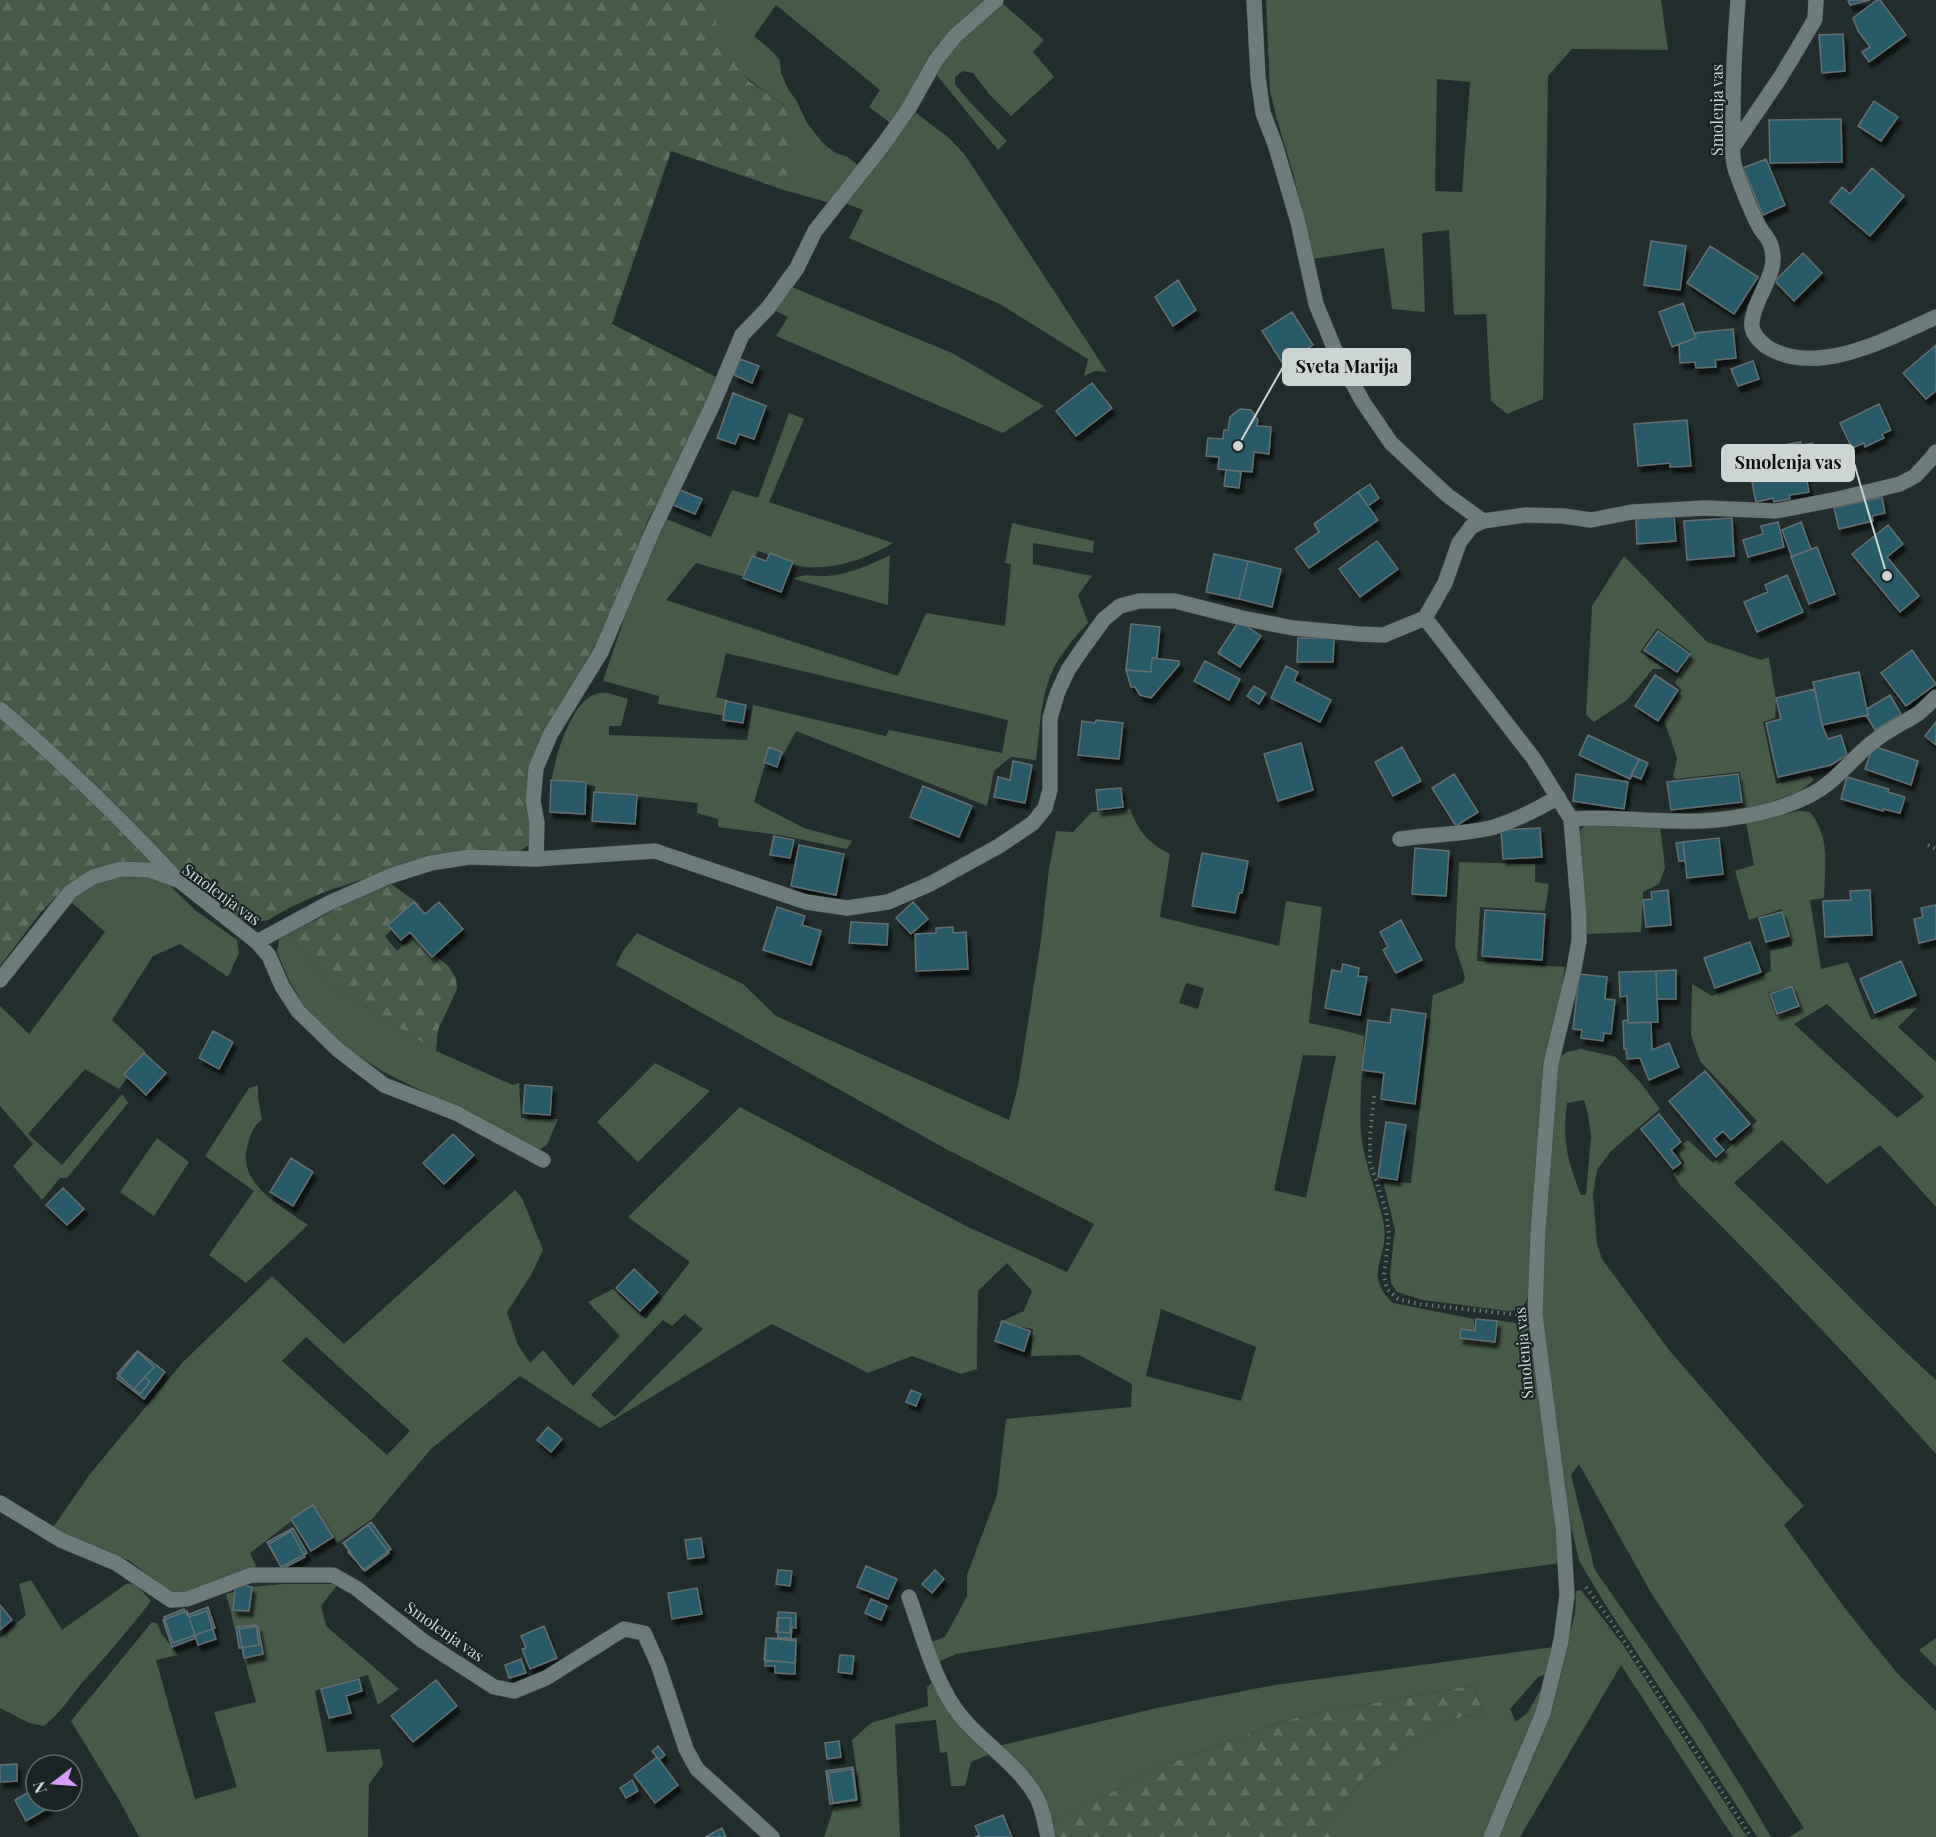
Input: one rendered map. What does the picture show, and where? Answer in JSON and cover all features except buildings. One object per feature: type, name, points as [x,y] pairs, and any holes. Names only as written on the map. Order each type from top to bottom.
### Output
[{"type":"street","points":[[536,859],[537,823],[533,801],[536,768],[551,733],[601,652],[653,530],[713,404],[742,336],[768,308],[797,268],[815,231],[890,136],[936,60],[955,36],[996,0]]},
{"type":"street","points":[[1254,0],[1258,77],[1263,113],[1290,193],[1316,304],[1337,354],[1363,402],[1391,443],[1448,495],[1483,520]]},
{"type":"street","name":"Smolenja vas","points":[[1738,0],[1734,166],[1759,226],[1770,243],[1773,258],[1770,275],[1751,322],[1753,333],[1760,342],[1771,349],[1791,355],[1820,358],[1844,355],[1936,317]]},
{"type":"street","points":[[1733,147],[1801,44],[1815,19],[1816,0]]},
{"type":"street","points":[[257,942],[357,889],[431,863],[470,857],[536,859],[655,851],[806,902],[847,908],[888,902],[930,884],[999,846],[1033,822],[1045,808],[1050,790],[1050,718],[1057,694],[1068,670],[1083,648],[1104,619],[1120,606],[1139,601],[1175,602],[1293,628],[1384,635],[1425,618],[1445,583],[1459,543],[1471,527],[1483,520],[1526,515],[1563,516],[1591,520],[1632,512],[1705,508],[1776,511],[1900,484],[1915,476],[1936,452]]},
{"type":"street","name":"Smolenja vas","points":[[1425,618],[1534,759],[1571,819],[1578,904],[1579,941],[1551,1065],[1539,1220],[1535,1314],[1563,1528],[1567,1595],[1561,1641],[1543,1713],[1491,1837]]},
{"type":"street","points":[[1571,819],[1593,817],[1679,822],[1730,818],[1815,798],[1859,752],[1884,733],[1920,712],[1936,697]]},
{"type":"street","points":[[0,709],[123,820],[180,881]]},
{"type":"street","points":[[1400,838],[1460,833],[1494,827],[1538,809],[1558,796]]},
{"type":"street","name":"Smolenja vas","points":[[0,980],[71,891],[93,878],[121,869],[149,870],[180,881],[257,942],[268,956],[282,986],[298,1011],[337,1050],[384,1085],[456,1113],[543,1160]]},
{"type":"street","name":"Smolenja vas","points":[[0,1503],[61,1540],[116,1563],[171,1600],[187,1599],[251,1575],[333,1575],[356,1588],[423,1641],[494,1687],[514,1691],[546,1678],[624,1629],[644,1633],[658,1664],[686,1749],[697,1769],[772,1837]]},
{"type":"street","points":[[909,1597],[942,1686],[954,1707],[971,1729],[1027,1783],[1038,1799],[1048,1837]]},
{"type":"path","points":[[1928,845],[1936,849]]},
{"type":"path","points":[[1374,1096],[1370,1162],[1388,1222],[1389,1234],[1384,1276],[1387,1289],[1398,1299],[1418,1304],[1511,1315],[1535,1314]]},
{"type":"path","points":[[1564,1563],[1613,1624],[1751,1837]]},
{"type":"green space","points":[[0,0],[722,0],[716,21],[718,41],[749,81],[785,106],[793,121],[793,151],[784,190],[671,151],[612,324],[716,377],[696,431],[647,522],[586,681],[541,742],[530,844],[519,852],[388,871],[324,892],[268,920],[257,922],[241,919],[151,862],[119,863],[69,884],[41,912],[0,966]]},
{"type":"green space","points":[[720,0],[989,0],[935,49],[918,86],[892,124],[869,107],[880,90],[776,5],[754,36],[780,61],[781,73],[788,89],[807,123],[822,142],[835,153],[846,156],[859,166],[830,203],[784,190],[788,172],[784,105],[747,78],[723,51],[716,31]]},
{"type":"green space","points":[[1266,0],[1661,0],[1668,50],[1572,49],[1548,76],[1543,399],[1507,414],[1491,401],[1486,314],[1454,315],[1449,230],[1422,233],[1425,312],[1392,309],[1384,248],[1313,259],[1293,173],[1270,91]],"holes":[[[1437,79],[1470,82],[1462,192],[1435,191]]]},
{"type":"green space","points":[[1002,3],[1044,40],[1033,52],[1054,77],[1011,116],[989,94],[973,73],[963,71],[955,77],[955,84],[1007,141],[998,150],[935,73],[953,47]]},
{"type":"green space","points":[[916,113],[949,138],[965,155],[1107,372],[1095,371],[1084,376],[1088,359],[1000,304],[849,238],[863,210],[842,202]]},
{"type":"green space","points":[[789,286],[952,353],[1044,406],[1003,433],[776,336],[788,317],[774,310]]},
{"type":"green space","points":[[789,413],[804,419],[769,502],[893,543],[852,561],[819,567],[796,565],[758,551],[745,577],[696,563],[666,600],[898,676],[926,613],[1005,626],[1011,564],[1005,563],[1012,523],[1094,541],[1093,553],[1033,543],[1033,564],[1092,576],[1078,595],[1088,623],[1063,653],[1048,682],[1036,760],[1011,757],[994,771],[987,806],[796,731],[783,755],[769,751],[754,802],[804,828],[852,841],[847,849],[780,835],[718,827],[718,819],[697,813],[698,803],[595,792],[595,786],[552,779],[561,742],[574,715],[591,696],[601,693],[628,699],[621,726],[609,726],[609,735],[747,740],[753,705],[886,736],[889,730],[1002,753],[1008,720],[726,653],[716,697],[728,700],[725,716],[658,704],[659,696],[603,681],[635,587],[664,518],[711,537],[732,490],[758,498]]},
{"type":"green space","points":[[890,555],[888,605],[794,579],[805,575],[827,576],[852,571]]},
{"type":"green space","points":[[1624,556],[1707,642],[1761,660],[1769,657],[1776,701],[1775,718],[1763,722],[1776,784],[1810,775],[1814,780],[1799,792],[1750,809],[1677,817],[1675,813],[1742,806],[1740,772],[1676,779],[1673,776],[1677,758],[1664,720],[1682,690],[1675,683],[1691,652],[1657,628],[1640,652],[1665,669],[1653,669],[1627,700],[1594,722],[1586,715],[1592,606]]},
{"type":"green space","points":[[1130,809],[1145,836],[1170,854],[1160,917],[1279,946],[1286,901],[1322,907],[1309,1023],[1364,1036],[1361,1133],[1365,1157],[1384,1226],[1385,1237],[1379,1266],[1379,1284],[1393,1303],[1474,1319],[1475,1336],[1494,1336],[1494,1320],[1530,1325],[1560,1563],[1285,1601],[956,1654],[938,1662],[931,1642],[945,1637],[967,1596],[967,1575],[997,1495],[1006,1419],[1131,1407],[1132,1384],[1079,1355],[1031,1356],[1033,1329],[998,1323],[1024,1311],[1032,1291],[1007,1263],[978,1291],[977,1369],[961,1374],[912,1356],[868,1373],[772,1324],[600,1428],[520,1376],[431,1449],[372,1519],[337,1543],[312,1505],[250,1553],[256,1566],[178,1595],[163,1587],[130,1561],[52,1529],[90,1474],[182,1363],[272,1276],[344,1344],[515,1190],[522,1198],[543,1250],[531,1275],[507,1312],[518,1345],[530,1363],[543,1350],[573,1386],[620,1336],[588,1302],[613,1289],[646,1319],[690,1262],[628,1217],[740,1107],[966,1226],[1067,1272],[1094,1224],[946,1149],[616,965],[623,951],[637,933],[743,984],[776,1016],[1009,1120],[1018,1086],[1056,831],[1073,832],[1092,812]],"holes":[[[1186,983],[1204,988],[1198,1009],[1179,1003]],[[1303,1055],[1336,1056],[1306,1198],[1274,1190]],[[1161,1309],[1256,1347],[1241,1401],[1146,1376]],[[685,1314],[703,1329],[615,1417],[591,1395],[663,1320],[672,1326]],[[306,1337],[410,1431],[387,1455],[282,1361]]]},
{"type":"green space","points":[[1799,811],[1810,812],[1821,832],[1826,864],[1824,898],[1810,900],[1821,969],[1848,962],[1871,1020],[1892,1011],[1917,1008],[1898,1027],[1936,1062],[1936,1207],[1880,1145],[1827,1184],[1782,1140],[1734,1183],[1936,1380],[1936,1454],[1811,1318],[1681,1186],[1673,1174],[1685,1163],[1676,1149],[1688,1140],[1713,1163],[1757,1121],[1700,1061],[1691,1035],[1692,984],[1712,996],[1771,971],[1770,951],[1792,946],[1782,909],[1749,920],[1735,871],[1754,865],[1746,822]],"holes":[[[1793,985],[1801,1008],[1776,1016],[1768,993]],[[1827,1004],[1924,1096],[1924,1097],[1897,1118],[1794,1024]]]},
{"type":"green space","points":[[1589,823],[1660,825],[1665,868],[1659,884],[1643,892],[1641,932],[1587,934],[1580,835],[1581,829]]},
{"type":"green space","points":[[1459,862],[1535,864],[1535,882],[1549,884],[1545,911],[1480,907],[1477,961],[1565,967],[1556,1022],[1529,1293],[1520,1308],[1508,1311],[1423,1300],[1397,1292],[1391,1283],[1395,1230],[1383,1181],[1411,1183],[1433,995],[1463,983],[1465,977],[1455,946]]},
{"type":"green space","points":[[129,874],[160,876],[195,910],[237,940],[239,953],[228,977],[180,944],[153,956],[112,1020],[146,1052],[119,1089],[85,1069],[28,1134],[62,1165],[122,1094],[128,1103],[67,1178],[60,1178],[42,1200],[13,1166],[33,1144],[0,1106],[0,1006],[29,1034],[105,932],[70,901],[89,883]]},
{"type":"green space","points":[[391,884],[419,904],[385,936],[397,951],[413,936],[449,967],[456,978],[457,989],[438,1030],[436,1051],[329,984],[286,929],[314,921],[353,899]]},
{"type":"green space","points":[[286,929],[329,984],[436,1051],[513,1085],[519,1083],[521,1118],[558,1119],[547,1145],[539,1150],[382,1071],[345,1047],[302,1003],[289,980],[277,952],[280,933]]},
{"type":"green space","points":[[1581,1049],[1616,1057],[1640,1082],[1660,1109],[1611,1151],[1597,1170],[1593,1194],[1597,1244],[1602,1259],[1669,1350],[1804,1506],[1784,1525],[1847,1611],[1897,1673],[1936,1711],[1936,1837],[1789,1837],[1804,1828],[1650,1591],[1579,1464],[1571,1475],[1595,1570],[1702,1724],[1771,1837],[1757,1837],[1579,1561],[1571,1526],[1547,1369],[1541,1301],[1552,1096],[1556,1060],[1567,1052]],"holes":[[[1584,1100],[1591,1136],[1586,1195],[1581,1195],[1567,1150],[1565,1128],[1567,1103]]]},
{"type":"green space","points":[[655,1063],[710,1091],[638,1162],[597,1122]]},
{"type":"green space","points":[[258,1085],[262,1120],[254,1128],[248,1144],[246,1158],[248,1170],[254,1182],[263,1192],[308,1225],[246,1283],[209,1255],[254,1191],[205,1156],[249,1088]]},
{"type":"green space","points":[[157,1138],[189,1162],[154,1216],[120,1192]]},
{"type":"green space","points":[[31,1580],[62,1630],[126,1584],[135,1583],[151,1601],[126,1633],[44,1726],[29,1723],[0,1708],[0,1638],[26,1615],[19,1584]]},
{"type":"green space","points":[[283,1584],[338,1584],[321,1606],[326,1626],[399,1689],[378,1705],[368,1675],[315,1691],[327,1752],[380,1749],[383,1765],[369,1784],[368,1837],[139,1837],[71,1721],[152,1622],[157,1623],[161,1633],[178,1655],[156,1660],[195,1799],[237,1787],[214,1712],[256,1702],[242,1651],[262,1643],[258,1625],[235,1629],[226,1594],[252,1587]]},
{"type":"green space","points":[[1581,1590],[1623,1645],[1747,1837],[1733,1837],[1621,1665],[1520,1837],[1497,1837],[1510,1813],[1546,1726],[1575,1613],[1576,1591]]},
{"type":"green space","points":[[1936,1638],[1936,1667],[1919,1650]]},
{"type":"green space","points":[[1554,1647],[1548,1673],[1538,1677],[1510,1709],[1516,1722],[1528,1712],[1539,1692],[1545,1688],[1484,1837],[1331,1837],[1324,1827],[1364,1778],[1403,1747],[1453,1719],[1483,1713],[1474,1685],[1284,1721],[1146,1772],[1048,1825],[998,1746],[1157,1708],[1275,1685]]},
{"type":"green space","points":[[937,1679],[964,1732],[992,1753],[971,1762],[965,1786],[951,1786],[947,1752],[940,1753],[936,1720],[895,1724],[900,1837],[824,1837],[834,1807],[861,1802],[852,1740],[871,1723],[928,1706],[927,1687]]},
{"type":"green space","points":[[1474,1685],[1483,1713],[1453,1719],[1403,1747],[1364,1778],[1324,1827],[1331,1837],[1051,1837],[1048,1825],[1146,1772],[1284,1721]]},
{"type":"place","name":"Sveta Marija","points":[[1238,446]]},
{"type":"place","name":"Smolenja vas","points":[[1887,576]]}]
